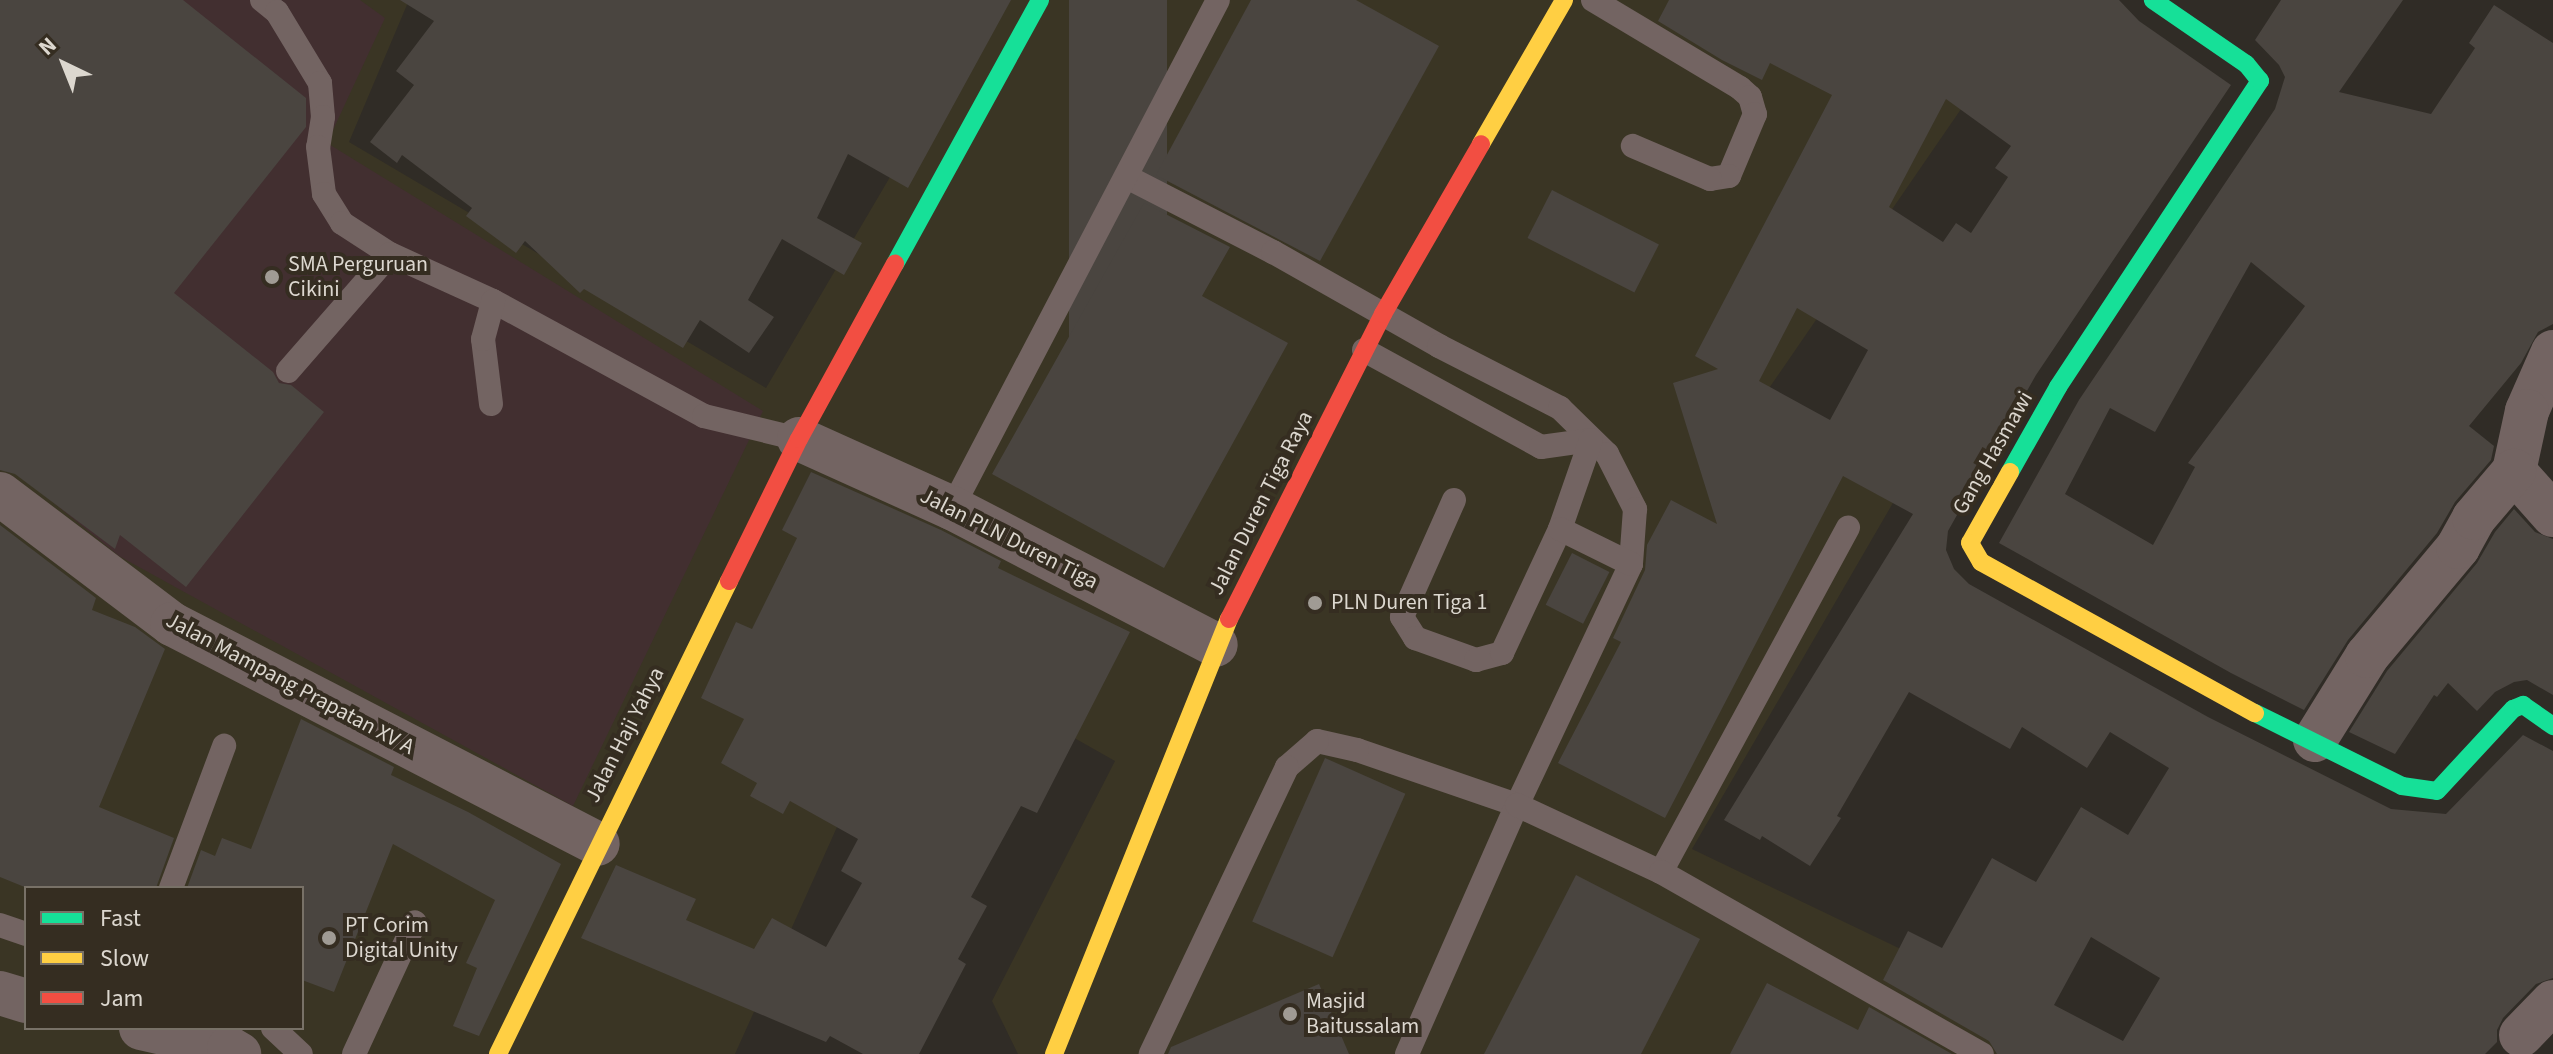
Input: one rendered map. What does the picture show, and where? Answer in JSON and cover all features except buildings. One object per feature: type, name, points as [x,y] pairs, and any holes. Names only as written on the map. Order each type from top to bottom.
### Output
[{"type":"street","name":"Jalan Duren Tiga Raya","points":[[1055,1053],[1216,645],[1383,314],[1564,0]]},
{"type":"street","name":"Gang Hasmawi","points":[[2153,0],[2246,64],[2260,81],[2252,98],[2058,387],[1970,543],[1981,562],[2219,695],[2315,740],[2402,786],[2437,791],[2513,709],[2523,705],[2553,726]]},
{"type":"street","name":"Jalan Haji Yahya","points":[[498,1054],[598,844],[799,439],[1030,4]]},
{"type":"street","points":[[2315,740],[2367,656],[2458,547],[2474,518],[2514,471],[2527,411],[2553,352]]},
{"type":"street","name":"Jalan PLN Duren Tiga","points":[[799,439],[952,508],[1216,645]]},
{"type":"street","points":[[2514,471],[2553,515]]},
{"type":"street","name":"Jalan Mampang Prapatan XV A","points":[[0,494],[172,624],[598,844]]},
{"type":"street","points":[[0,993],[24,1000]]},
{"type":"street","points":[[2521,1035],[2553,1002]]},
{"type":"street","points":[[150,1030],[229,1048],[239,1054]]},
{"type":"lane","points":[[262,0],[277,12],[320,83],[323,117],[318,147],[324,194],[342,223],[390,254],[493,301],[704,416],[799,439]]},
{"type":"lane","points":[[952,508],[1218,0]]},
{"type":"lane","points":[[1593,0],[1740,88],[1750,97],[1755,114],[1729,176],[1710,179],[1633,146]]},
{"type":"lane","points":[[1127,177],[1273,252],[1560,408],[1607,454],[1635,509],[1631,564],[1517,805],[1407,1054]]},
{"type":"lane","points":[[288,371],[390,254]]},
{"type":"lane","points":[[491,404],[483,339],[493,301]]},
{"type":"lane","points":[[1364,350],[1541,447],[1591,440]]},
{"type":"lane","points":[[1454,500],[1402,617],[1415,638],[1476,660],[1502,653],[1560,529],[1591,440]]},
{"type":"lane","points":[[1661,872],[1848,527]]},
{"type":"lane","points":[[1560,529],[1631,564]]},
{"type":"lane","points":[[1151,1054],[1287,767],[1317,741],[1357,750],[1517,805],[1661,872],[1982,1054]]},
{"type":"lane","points":[[172,886],[224,746]]},
{"type":"lane","points":[[354,1054],[415,922]]},
{"type":"lane","points":[[0,925],[24,933]]},
{"type":"lane","points":[[275,1030],[301,1054]]},
{"type":"shaded area","points":[[0,0],[409,0],[349,142],[766,388],[994,0],[2036,0],[1752,413],[1897,496],[1692,849],[2120,1054],[1018,1054],[992,1001],[1115,761],[917,649],[735,1054],[0,1054]]},
{"type":"shaded area","name":"SMA Perguruan Cikini","points":[[0,0],[360,0],[385,18],[327,143],[763,411],[573,806],[119,556],[0,459]]},
{"type":"traffic: fast","points":[[895,264],[1040,0]]},
{"type":"traffic: fast","points":[[2010,472],[2058,387],[2260,81],[2246,64],[2153,0]]},
{"type":"traffic: fast","points":[[2255,713],[2402,786],[2437,791],[2513,709],[2523,705],[2553,726]]},
{"type":"traffic: slow","points":[[1481,144],[1564,0]]},
{"type":"traffic: slow","points":[[2010,472],[1970,543],[1981,562],[2255,713]]},
{"type":"traffic: slow","points":[[498,1054],[729,581]]},
{"type":"traffic: slow","points":[[1054,1054],[1229,619]]},
{"type":"traffic: jam","points":[[1229,619],[1383,314],[1481,144]]},
{"type":"traffic: jam","points":[[729,581],[799,439],[895,264]]},
{"type":"place","name":"SMA Perguruan Cikini","points":[[272,277]]},
{"type":"place","name":"PLN Duren Tiga 1","points":[[1315,603]]},
{"type":"place","name":"PT Corim Digital Unity","points":[[329,938]]},
{"type":"place","name":"Masjid Baitussalam","points":[[1290,1014]]}]
